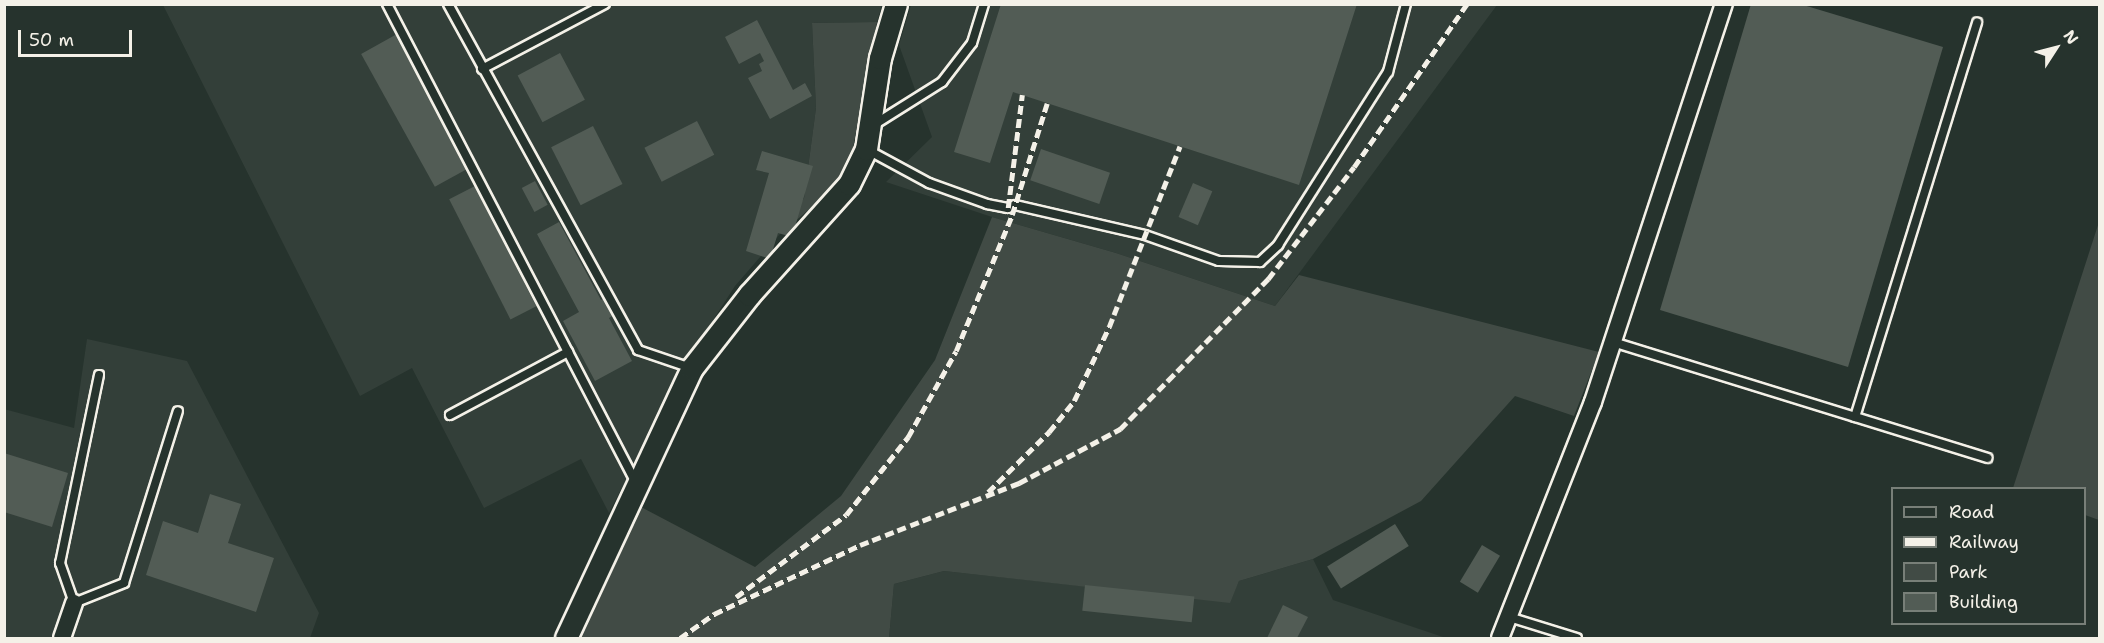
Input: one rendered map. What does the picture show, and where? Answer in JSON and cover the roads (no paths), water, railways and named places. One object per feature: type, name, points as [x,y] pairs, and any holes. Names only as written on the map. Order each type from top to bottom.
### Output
[{"type":"street","points":[[566,639],[692,368],[749,295],[849,184],[867,138],[880,58],[896,4]]},
{"type":"street","points":[[1500,639],[1593,402],[1724,4]]},
{"type":"street","points":[[62,639],[74,603]]},
{"type":"lane","points":[[387,4],[637,486]]},
{"type":"lane","points":[[448,4],[638,351],[692,368]]},
{"type":"lane","points":[[482,69],[605,4]]},
{"type":"lane","points":[[984,4],[972,43],[942,82],[867,138],[929,183],[987,204],[1008,208],[1015,205],[1145,235],[1219,261],[1260,262],[1278,245],[1388,72],[1406,4]]},
{"type":"lane","points":[[1855,417],[1977,22]]},
{"type":"lane","points":[[1613,342],[1987,458]]},
{"type":"lane","points":[[450,415],[568,352]]},
{"type":"lane","points":[[99,375],[60,563],[74,603],[124,583],[178,411]]},
{"type":"lane","points":[[1509,617],[1577,639]]},
{"type":"railway","points":[[680,638],[714,614],[860,545],[1019,483],[1120,429],[1268,279],[1354,167],[1467,4]]},
{"type":"railway","points":[[1008,208],[1022,95]]},
{"type":"railway","points":[[736,597],[846,515],[908,437],[956,351],[1012,215],[1047,103]]},
{"type":"railway","points":[[988,492],[1049,432],[1074,401],[1109,327],[1180,146]]}]
